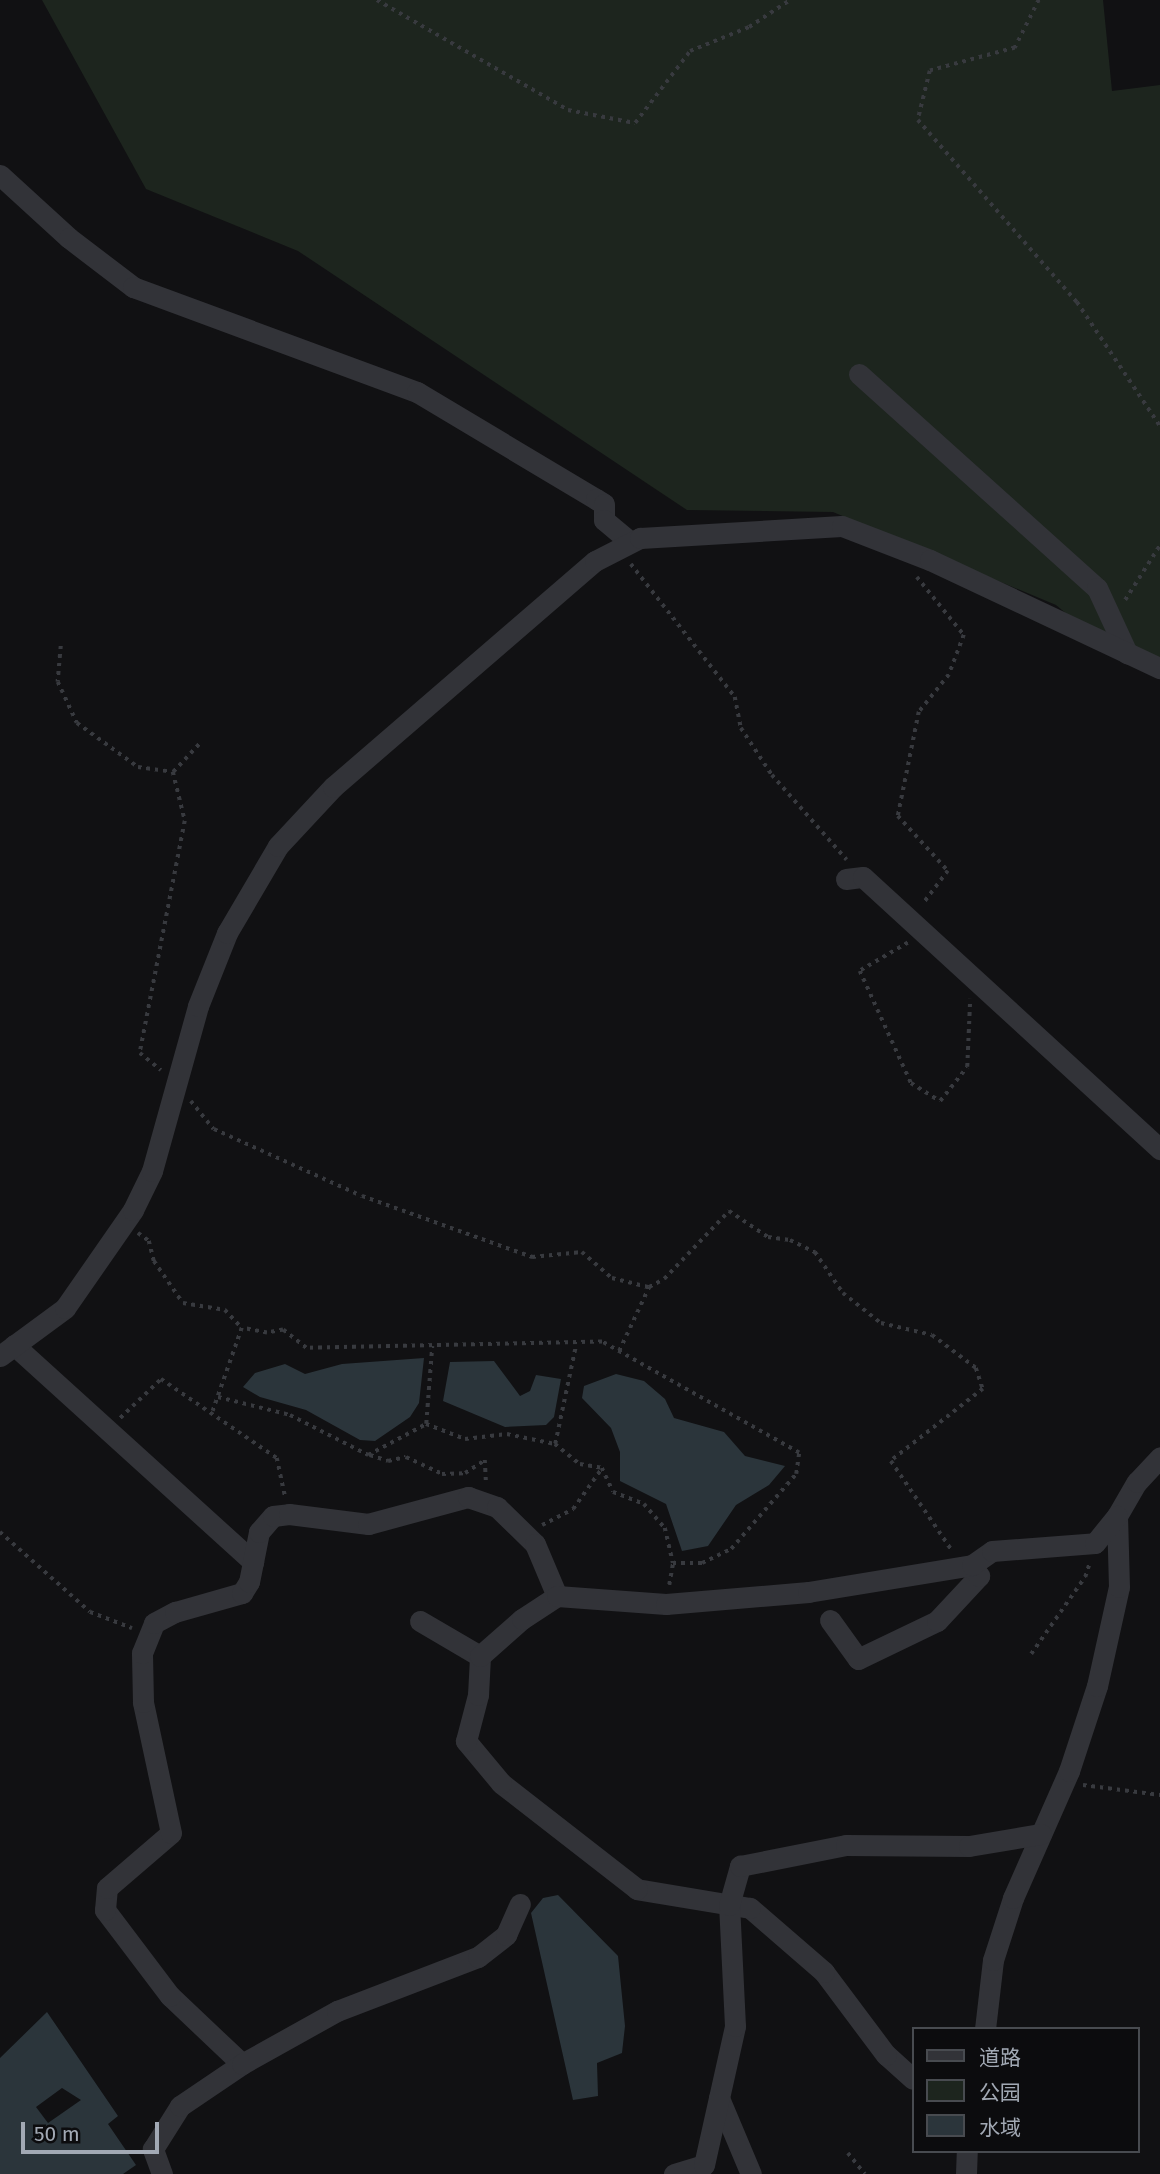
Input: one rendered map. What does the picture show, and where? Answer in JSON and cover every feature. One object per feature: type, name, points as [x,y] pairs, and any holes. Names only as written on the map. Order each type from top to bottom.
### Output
[{"type":"street","points":[[0,175],[69,238],[133,287],[417,392],[596,499],[604,505],[604,520],[625,545]]},
{"type":"street","points":[[859,374],[1097,588],[1126,653]]},
{"type":"street","points":[[253,1562],[109,1429],[7,1350],[65,1308],[125,1222],[152,1171],[198,1006],[227,933],[278,846],[333,788],[595,561],[640,538],[842,526],[930,560],[1160,668]]},
{"type":"street","points":[[854,878],[918,926],[1160,1149]]},
{"type":"street","points":[[912,2078],[886,2054],[824,1972],[750,1908],[638,1889],[501,1783],[466,1741],[478,1695],[480,1656],[522,1619],[557,1596],[666,1604],[808,1592],[967,1565],[992,1550],[1095,1543],[1117,1516],[1137,1482],[1160,1457]]},
{"type":"street","points":[[242,2064],[176,2003],[105,1910],[107,1888],[171,1833],[143,1702],[140,1668],[148,1633],[163,1616],[242,1593],[263,1525],[274,1516],[289,1514],[368,1524],[459,1498],[486,1500],[525,1534],[540,1555],[557,1596]]},
{"type":"street","points":[[985,2027],[993,1961],[1041,1834],[1064,1782],[1097,1686],[1119,1587],[1117,1516]]},
{"type":"street","points":[[830,1620],[858,1659],[937,1621],[979,1576],[967,1565]]},
{"type":"street","points":[[420,1621],[480,1656]]},
{"type":"street","points":[[674,2174],[712,2170],[719,2098],[735,2026],[729,1905],[740,1866],[846,1845],[969,1846],[1041,1834]]},
{"type":"street","points":[[162,2174],[153,2149],[180,2106],[242,2064],[337,2011],[478,1957],[506,1935],[520,1904]]},
{"type":"street","points":[[719,2098],[751,2174]]},
{"type":"street","points":[[966,2174],[967,2153]]},
{"type":"path","points":[[377,0],[568,110],[635,123],[690,51],[749,27],[790,0]]},
{"type":"path","points":[[1039,0],[1015,48],[930,71],[918,120],[1077,302],[1160,426]]},
{"type":"path","points":[[625,545],[736,696],[741,728],[772,775],[854,878]]},
{"type":"path","points":[[1121,606],[1160,545]]},
{"type":"path","points":[[914,573],[964,635],[949,675],[919,712],[898,816],[948,871],[918,926],[860,971],[911,1083],[940,1101],[967,1067],[968,1001],[984,985]]},
{"type":"path","points":[[61,646],[58,682],[77,723],[138,766],[173,772]]},
{"type":"path","points":[[173,772],[199,744]]},
{"type":"path","points":[[173,772],[185,821],[140,1053],[176,1083],[215,1129],[362,1196],[532,1257],[582,1252],[612,1279],[649,1287]]},
{"type":"path","points":[[619,1351],[649,1287],[664,1279],[729,1212],[768,1237],[790,1240],[815,1252],[843,1293],[881,1323],[932,1335],[975,1368],[983,1389],[891,1461],[967,1565]]},
{"type":"path","points":[[125,1222],[149,1241],[154,1261],[183,1303],[225,1310],[242,1328],[267,1334],[283,1331],[306,1348],[602,1342],[799,1452],[796,1474],[731,1549],[702,1563],[673,1563],[665,1528],[644,1504],[613,1492],[602,1468]]},
{"type":"path","points":[[213,1411],[242,1328]]},
{"type":"path","points":[[555,1444],[576,1343]]},
{"type":"path","points":[[425,1424],[432,1346]]},
{"type":"path","points":[[109,1429],[161,1380],[213,1411],[277,1458],[289,1514]]},
{"type":"path","points":[[218,1397],[290,1415],[368,1455],[388,1461],[406,1457],[442,1474],[465,1473],[485,1460],[486,1500]]},
{"type":"path","points":[[368,1455],[425,1424],[465,1439],[507,1434],[555,1444],[580,1464],[602,1468]]},
{"type":"path","points":[[525,1534],[573,1509],[602,1468]]},
{"type":"path","points":[[0,1532],[90,1612],[148,1633]]},
{"type":"path","points":[[1031,1654],[1085,1577],[1095,1543]]},
{"type":"path","points":[[1064,1782],[1160,1795]]},
{"type":"path","points":[[848,2153],[865,2174]]},
{"type":"green space","points":[[42,0],[1103,0],[1112,91],[1160,85],[1160,663],[1125,663],[1056,605],[833,512],[687,510],[298,251],[146,189]]},
{"type":"water","points":[[424,1358],[419,1403],[410,1417],[375,1441],[360,1440],[306,1410],[260,1397],[243,1387],[255,1373],[285,1364],[305,1374],[342,1364]]},
{"type":"water","points":[[494,1361],[520,1396],[530,1391],[536,1375],[561,1379],[554,1417],[546,1425],[505,1427],[443,1401],[450,1362]]},
{"type":"water","points":[[616,1374],[644,1381],[665,1399],[674,1418],[724,1432],[745,1456],[785,1466],[769,1485],[736,1505],[708,1546],[682,1551],[666,1504],[620,1481],[620,1452],[611,1428],[582,1398],[584,1386]]},
{"type":"water","points":[[558,1895],[618,1956],[625,2026],[622,2053],[597,2063],[598,2096],[573,2100],[531,1913],[543,1898]]},
{"type":"water","points":[[47,2012],[118,2116],[108,2124],[136,2165],[123,2174],[0,2174],[0,2058]],"holes":[[[62,2088],[81,2100],[48,2123],[36,2107]]]}]
